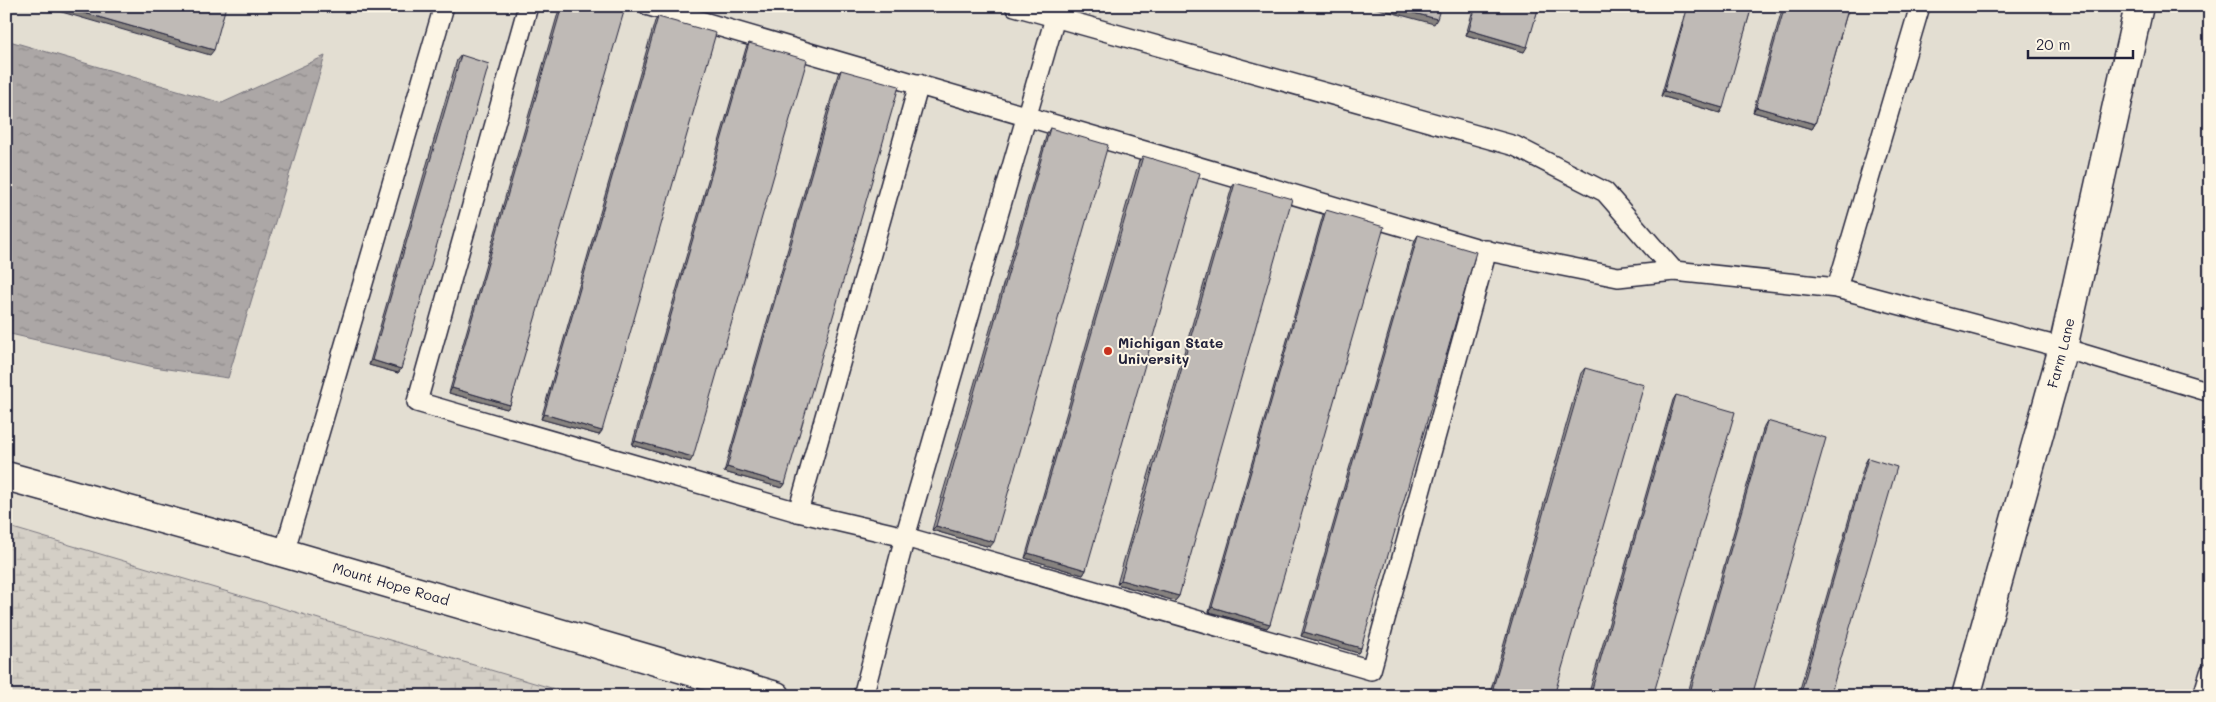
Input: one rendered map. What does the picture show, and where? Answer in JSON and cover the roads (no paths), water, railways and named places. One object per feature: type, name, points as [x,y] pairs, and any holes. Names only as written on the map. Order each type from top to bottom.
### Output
[{"type":"street","name":"Farm Lane","points":[[1966,696],[2063,348],[2139,6]]},
{"type":"street","name":"Mount Hope Road","points":[[6,476],[284,553],[776,696]]},
{"type":"lane","points":[[284,553],[444,6]]},
{"type":"lane","points":[[528,6],[417,402],[798,512],[906,537],[1371,670],[1487,250]]},
{"type":"lane","points":[[649,6],[1487,250],[1618,277],[1674,271],[1837,288],[2063,348],[2210,392]]},
{"type":"lane","points":[[1015,6],[1515,146],[1605,192],[1674,271]]},
{"type":"lane","points":[[1837,288],[1920,6]]},
{"type":"lane","points":[[863,696],[906,537],[1055,18]]},
{"type":"lane","points":[[798,512],[920,84]]},
{"type":"lane","points":[[2204,696],[2210,672]]},
{"type":"water","points":[[6,40],[222,103],[325,56],[228,378],[154,367],[6,333]]},
{"type":"place","name":"Michigan State University","points":[[1108,351]]}]
